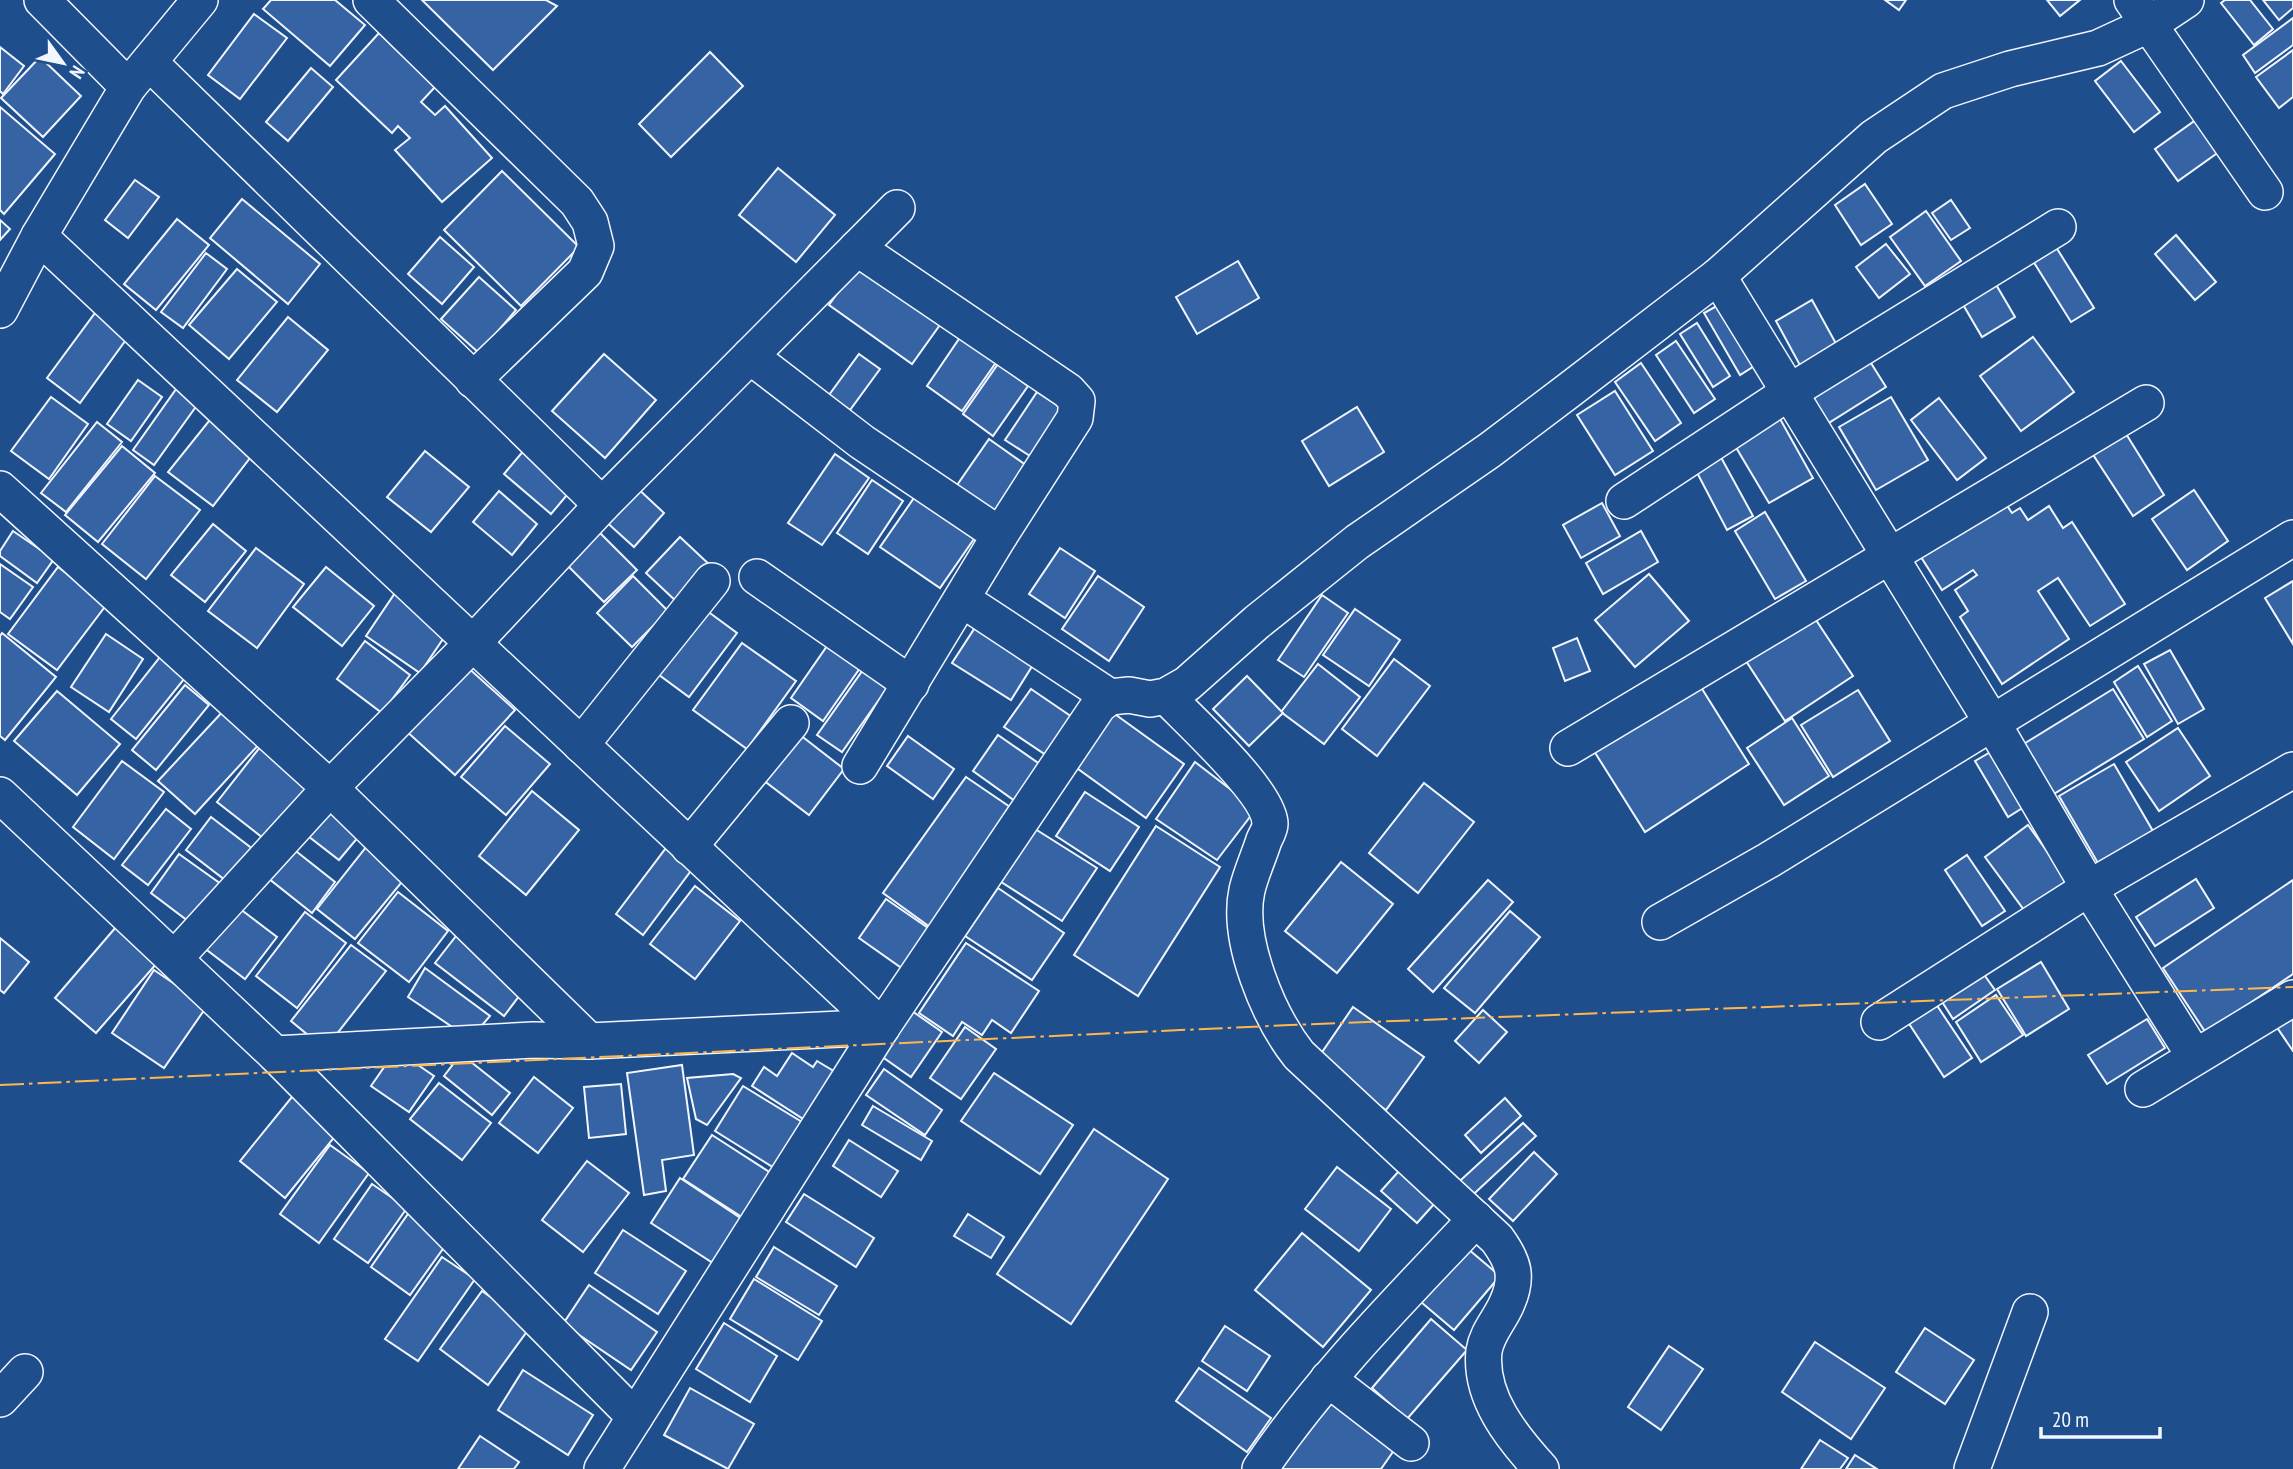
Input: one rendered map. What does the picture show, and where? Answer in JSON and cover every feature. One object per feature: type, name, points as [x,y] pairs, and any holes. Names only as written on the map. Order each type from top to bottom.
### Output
[{"type":"street","points":[[42,0],[138,74],[473,380],[602,505]]},
{"type":"street","points":[[0,310],[39,236],[138,74],[200,0]]},
{"type":"street","points":[[371,0],[577,202],[590,222],[596,246],[585,272],[473,380]]},
{"type":"street","points":[[602,1469],[881,1027],[1099,705],[1110,697],[1129,695],[1150,699],[1166,696],[1187,684],[1257,622],[1357,542],[1490,450],[1718,276],[1874,137],[1943,91],[2010,69],[2098,48],[2141,12],[2186,0]]},
{"type":"street","points":[[2141,12],[2266,192]]},
{"type":"street","points":[[175,958],[330,788],[473,643],[602,505],[897,208]]},
{"type":"street","points":[[1624,501],[1788,393],[2058,227]]},
{"type":"street","points":[[39,236],[881,1027]]},
{"type":"street","points":[[857,248],[1068,391],[1077,401],[1075,418],[1000,535],[860,766]]},
{"type":"street","points":[[1718,276],[1993,724],[2089,888],[2195,1057]]},
{"type":"street","points":[[750,356],[862,442],[1000,535]]},
{"type":"street","points":[[1569,748],[2147,403]]},
{"type":"street","points":[[0,489],[330,788],[589,1041]]},
{"type":"street","points":[[1660,922],[1769,860],[2293,538]]},
{"type":"street","points":[[757,578],[911,684]]},
{"type":"street","points":[[581,745],[712,581]]},
{"type":"street","points":[[963,600],[1110,697]]},
{"type":"street","points":[[1166,696],[1238,770],[1262,802],[1270,824],[1247,890],[1243,918],[1250,952],[1269,1006],[1284,1036],[1299,1055],[1497,1238],[1508,1254],[1515,1272],[1507,1303],[1490,1329],[1484,1351],[1484,1375],[1493,1402],[1514,1439],[1541,1469]]},
{"type":"street","points":[[689,847],[792,723]]},
{"type":"street","points":[[1879,1022],[2089,888],[2293,770]]},
{"type":"street","points":[[0,795],[275,1054],[635,1417]]},
{"type":"street","points":[[2143,1089],[2293,998]]},
{"type":"street","points":[[275,1054],[533,1040],[589,1041],[881,1027]]},
{"type":"street","points":[[1261,1469],[1288,1428],[1328,1380],[1476,1219]]},
{"type":"street","points":[[1972,1469],[2030,1312]]},
{"type":"street","points":[[0,1399],[25,1372]]},
{"type":"street","points":[[1328,1380],[1411,1443]]},
{"type":"building","points":[[271,0],[335,0],[365,25],[330,66],[263,9]]},
{"type":"building","points":[[422,0],[546,0],[557,6],[493,70]]},
{"type":"building","points":[[1885,0],[1906,0],[1899,10]]},
{"type":"building","points":[[2047,0],[2080,0],[2060,16]]},
{"type":"building","points":[[2225,0],[2250,0],[2273,29],[2254,45],[2221,3]]},
{"type":"building","points":[[2263,0],[2293,0],[2293,8],[2279,20]]},
{"type":"building","points":[[254,14],[287,38],[240,99],[208,75]]},
{"type":"building","points":[[2293,18],[2293,45],[2255,73],[2243,55]]},
{"type":"building","points":[[379,33],[435,87],[421,102],[435,115],[445,106],[492,158],[442,202],[395,150],[410,138],[398,126],[392,133],[336,80]]},
{"type":"building","points":[[0,47],[24,66],[3,94],[0,91]]},
{"type":"building","points":[[2293,50],[2293,97],[2279,108],[2256,77]]},
{"type":"building","points":[[710,52],[743,86],[671,157],[639,124]]},
{"type":"building","points":[[40,57],[81,96],[43,137],[1,98]]},
{"type":"building","points":[[2121,61],[2160,112],[2134,132],[2095,81]]},
{"type":"building","points":[[311,68],[333,87],[288,141],[266,122]]},
{"type":"building","points":[[0,107],[55,154],[4,214],[0,210]]},
{"type":"building","points":[[2200,117],[2223,149],[2178,181],[2155,149]]},
{"type":"building","points":[[778,168],[835,215],[796,262],[739,215]]},
{"type":"building","points":[[502,171],[579,247],[521,306],[444,230]]},
{"type":"building","points":[[135,180],[159,197],[128,238],[105,220]]},
{"type":"building","points":[[1865,184],[1892,224],[1861,245],[1835,205]]},
{"type":"building","points":[[242,199],[320,264],[288,304],[210,238]]},
{"type":"building","points":[[1951,200],[1970,228],[1951,240],[1932,213]]},
{"type":"building","points":[[1926,211],[1961,261],[1925,286],[1890,237]]},
{"type":"building","points":[[177,219],[209,245],[156,310],[124,284]]},
{"type":"building","points":[[0,220],[10,229],[0,240]]},
{"type":"building","points":[[2176,235],[2216,282],[2195,300],[2155,254]]},
{"type":"building","points":[[440,237],[474,267],[442,304],[408,274]]},
{"type":"building","points":[[2051,239],[2094,308],[2071,322],[2028,253]]},
{"type":"building","points":[[1886,244],[1910,274],[1879,298],[1856,267]]},
{"type":"building","points":[[206,253],[227,269],[183,328],[161,312]]},
{"type":"building","points":[[1238,261],[1259,298],[1197,334],[1176,297]]},
{"type":"building","points":[[859,263],[942,322],[912,364],[829,305]]},
{"type":"building","points":[[237,269],[277,302],[229,359],[189,325]]},
{"type":"building","points":[[1991,276],[2015,317],[1982,337],[1958,296]]},
{"type":"building","points":[[479,277],[516,310],[479,353],[441,319]]},
{"type":"building","points":[[1812,300],[1839,349],[1802,369],[1776,321]]},
{"type":"building","points":[[1724,302],[1759,363],[1740,375],[1704,313]]},
{"type":"building","points":[[95,313],[128,337],[80,403],[47,378]]},
{"type":"building","points":[[288,317],[328,350],[277,412],[237,380]]},
{"type":"building","points":[[1697,323],[1730,376],[1713,387],[1680,334]]},
{"type":"building","points":[[961,336],[997,361],[962,411],[927,386]]},
{"type":"building","points":[[2033,337],[2074,392],[2021,431],[1980,376]]},
{"type":"building","points":[[1676,341],[1715,399],[1694,413],[1656,355]]},
{"type":"building","points":[[1864,352],[1886,387],[1827,424],[1805,389]]},
{"type":"building","points":[[604,354],[656,400],[605,458],[552,411]]},
{"type":"building","points":[[859,354],[880,369],[850,410],[829,395]]},
{"type":"building","points":[[1641,363],[1681,423],[1655,441],[1615,382]]},
{"type":"building","points":[[998,364],[1028,386],[993,436],[963,414]]},
{"type":"building","points":[[138,380],[162,397],[131,441],[107,424]]},
{"type":"building","points":[[179,385],[200,401],[154,465],[133,450]]},
{"type":"building","points":[[1615,391],[1653,451],[1615,475],[1577,415]]},
{"type":"building","points":[[1037,392],[1063,409],[1030,456],[1005,440]]},
{"type":"building","points":[[51,397],[88,424],[49,479],[11,451]]},
{"type":"building","points":[[1891,397],[1928,460],[1876,490],[1839,427]]},
{"type":"building","points":[[1939,398],[1986,458],[1957,480],[1911,420]]},
{"type":"building","points":[[1357,407],[1384,452],[1329,486],[1302,441]]},
{"type":"building","points":[[213,416],[253,454],[213,506],[168,472]]},
{"type":"building","points":[[1779,417],[1813,478],[1769,503],[1734,444]]},
{"type":"building","points":[[97,422],[122,442],[66,512],[41,493]]},
{"type":"building","points":[[2123,429],[2164,495],[2133,516],[2090,450]]},
{"type":"building","points":[[989,439],[1030,468],[996,517],[955,488]]},
{"type":"building","points":[[122,446],[155,473],[98,542],[65,515]]},
{"type":"building","points":[[525,449],[572,489],[551,514],[504,474]]},
{"type":"building","points":[[1717,450],[1753,516],[1727,530],[1692,463]]},
{"type":"building","points":[[425,451],[469,487],[431,532],[387,497]]},
{"type":"building","points":[[835,454],[869,478],[822,545],[788,523]]},
{"type":"building","points":[[155,476],[200,510],[146,579],[102,544]]},
{"type":"building","points":[[872,480],[903,501],[868,554],[837,533]]},
{"type":"building","points":[[634,485],[664,513],[634,547],[603,519]]},
{"type":"building","points":[[2194,490],[2228,541],[2187,570],[2152,519]]},
{"type":"building","points":[[499,491],[537,524],[512,555],[473,522]]},
{"type":"building","points":[[916,495],[976,536],[940,588],[880,547]]},
{"type":"building","points":[[1602,503],[1620,536],[1581,558],[1563,525]]},
{"type":"building","points":[[2006,504],[2012,513],[2020,508],[2028,520],[2049,506],[2063,528],[2072,522],[2125,604],[2090,626],[2058,578],[2038,591],[2069,639],[2002,684],[1960,617],[1968,611],[1955,590],[1977,575],[1973,570],[1942,590],[1921,557]]},
{"type":"building","points":[[1765,512],[1806,581],[1775,599],[1735,531]]},
{"type":"building","points":[[213,524],[246,551],[205,602],[171,575]]},
{"type":"building","points":[[595,528],[637,570],[604,602],[563,561]]},
{"type":"building","points":[[13,531],[54,559],[37,583],[0,556],[0,551]]},
{"type":"building","points":[[1641,531],[1658,562],[1603,594],[1586,563]]},
{"type":"building","points":[[680,537],[712,567],[678,603],[646,573]]},
{"type":"building","points":[[256,548],[304,584],[257,648],[208,611]]},
{"type":"building","points":[[1060,548],[1095,571],[1065,618],[1029,594]]},
{"type":"building","points":[[0,564],[33,587],[10,619],[0,612]]},
{"type":"building","points":[[58,567],[107,604],[57,670],[8,634]]},
{"type":"building","points":[[326,567],[374,606],[342,646],[293,607]]},
{"type":"building","points":[[1649,574],[1689,621],[1635,667],[1595,620]]},
{"type":"building","points":[[633,576],[668,611],[632,647],[597,613]]},
{"type":"building","points":[[1098,576],[1144,607],[1109,661],[1062,629]]},
{"type":"building","points":[[2293,581],[2293,644],[2265,598]]},
{"type":"building","points":[[395,593],[449,630],[420,673],[366,636]]},
{"type":"building","points":[[1322,595],[1348,613],[1304,677],[1278,660]]},
{"type":"building","points":[[699,605],[737,633],[689,697],[651,669]]},
{"type":"building","points":[[1355,609],[1400,640],[1369,686],[1323,655]]},
{"type":"building","points":[[1814,617],[1853,676],[1785,721],[1746,661]]},
{"type":"building","points":[[978,623],[1036,660],[1011,700],[952,663]]},
{"type":"building","points":[[2,633],[56,677],[5,740],[0,736]]},
{"type":"building","points":[[106,634],[143,659],[109,712],[71,687]]},
{"type":"building","points":[[834,636],[867,658],[823,721],[791,698]]},
{"type":"building","points":[[1577,638],[1590,671],[1565,681],[1553,648]]},
{"type":"building","points":[[365,641],[410,675],[382,713],[337,679]]},
{"type":"building","points":[[742,643],[796,681],[747,749],[693,710]]},
{"type":"building","points":[[2170,650],[2204,709],[2178,724],[2144,664]]},
{"type":"building","points":[[164,652],[189,673],[136,739],[111,719]]},
{"type":"building","points":[[1394,659],[1430,686],[1377,756],[1342,729]]},
{"type":"building","points":[[870,660],[895,677],[842,752],[817,735]]},
{"type":"building","points":[[1318,664],[1360,697],[1324,744],[1281,712]]},
{"type":"building","points":[[465,665],[515,710],[455,775],[405,730]]},
{"type":"building","points":[[2138,666],[2172,721],[2147,737],[2114,682]]},
{"type":"building","points":[[1247,676],[1283,713],[1249,746],[1213,709]]},
{"type":"building","points":[[1699,684],[1749,764],[1645,832],[1594,751]]},
{"type":"building","points":[[185,685],[209,705],[156,770],[132,750]]},
{"type":"building","points":[[1031,689],[1075,719],[1049,757],[1004,727]]},
{"type":"building","points":[[2113,689],[2144,739],[2052,795],[2022,745]]},
{"type":"building","points":[[1858,690],[1890,741],[1833,777],[1801,725]]},
{"type":"building","points":[[57,691],[120,744],[77,795],[14,741]]},
{"type":"building","points":[[226,708],[262,741],[195,814],[158,781]]},
{"type":"building","points":[[1112,712],[1184,764],[1146,818],[1074,766]]},
{"type":"building","points":[[1792,718],[1829,776],[1784,805],[1747,748]]},
{"type":"building","points":[[505,726],[550,764],[506,815],[461,777]]},
{"type":"building","points":[[2178,728],[2210,776],[2159,811],[2126,762]]},
{"type":"building","points":[[795,731],[844,769],[809,815],[759,777]]},
{"type":"building","points":[[998,735],[1044,767],[1019,804],[973,771]]},
{"type":"building","points":[[908,736],[954,769],[933,799],[887,766]]},
{"type":"building","points":[[264,742],[318,786],[272,845],[217,802]]},
{"type":"building","points":[[1999,747],[2032,802],[2008,817],[1975,761]]},
{"type":"building","points":[[122,761],[164,792],[114,859],[73,827]]},
{"type":"building","points":[[1195,762],[1256,809],[1217,860],[1156,819]]},
{"type":"building","points":[[2114,764],[2157,838],[2102,870],[2059,796]]},
{"type":"building","points":[[966,777],[1013,809],[930,927],[883,893]]},
{"type":"building","points":[[1424,783],[1474,822],[1418,893],[1369,853]]},
{"type":"building","points":[[532,791],[579,830],[526,895],[479,856]]},
{"type":"building","points":[[1085,792],[1139,827],[1110,871],[1056,836]]},
{"type":"building","points":[[325,797],[365,829],[339,860],[299,829]]},
{"type":"building","points":[[166,809],[191,829],[148,885],[122,865]]},
{"type":"building","points":[[211,817],[254,850],[229,883],[186,850]]},
{"type":"building","points":[[2028,825],[2070,883],[2027,914],[1985,857]]},
{"type":"building","points":[[1156,826],[1220,867],[1138,996],[1074,955]]},
{"type":"building","points":[[1032,827],[1097,868],[1062,921],[998,880]]},
{"type":"building","points":[[367,846],[406,877],[355,939],[317,909]]},
{"type":"building","points":[[292,848],[335,882],[312,913],[268,878]]},
{"type":"building","points":[[666,848],[693,868],[643,935],[616,914]]},
{"type":"building","points":[[179,854],[221,884],[192,924],[151,893]]},
{"type":"building","points":[[1967,855],[2005,911],[1982,926],[1945,870]]},
{"type":"building","points":[[1341,862],[1393,904],[1337,973],[1285,931]]},
{"type":"building","points":[[2196,879],[2214,908],[2155,946],[2136,917]]},
{"type":"building","points":[[1488,880],[1513,902],[1433,992],[1408,969]]},
{"type":"building","points":[[2293,880],[2293,974],[2206,1033],[2163,968]]},
{"type":"building","points":[[695,886],[740,921],[695,979],[650,944]]},
{"type":"building","points":[[998,888],[1064,933],[1032,980],[965,936]]},
{"type":"building","points":[[398,892],[448,931],[409,982],[358,943]]},
{"type":"building","points":[[886,899],[931,930],[903,969],[859,938]]},
{"type":"building","points":[[231,902],[277,937],[245,979],[199,944]]},
{"type":"building","points":[[1510,911],[1540,937],[1475,1013],[1444,988]]},
{"type":"building","points":[[305,912],[346,943],[297,1008],[256,976]]},
{"type":"building","points":[[116,927],[157,963],[96,1033],[55,998]]},
{"type":"building","points":[[460,931],[526,987],[504,1016],[435,963]]},
{"type":"building","points":[[0,938],[29,962],[4,993],[0,990]]},
{"type":"building","points":[[966,943],[1039,991],[1011,1033],[992,1020],[982,1035],[962,1022],[953,1036],[919,1013]]},
{"type":"building","points":[[351,945],[386,971],[325,1049],[291,1021]]},
{"type":"building","points":[[2041,962],[2069,1009],[2026,1036],[1997,989]]},
{"type":"building","points":[[425,968],[490,1016],[470,1039],[408,997]]},
{"type":"building","points":[[1980,969],[1995,990],[1953,1019],[1939,997]]},
{"type":"building","points":[[154,970],[207,1006],[164,1068],[112,1033]]},
{"type":"building","points":[[1996,995],[2023,1035],[1981,1062],[1956,1022]]},
{"type":"building","points":[[1934,1001],[1972,1058],[1944,1077],[1906,1019]]},
{"type":"building","points":[[1353,1007],[1424,1057],[1386,1110],[1316,1061]]},
{"type":"building","points":[[1483,1010],[1507,1032],[1479,1063],[1455,1041]]},
{"type":"building","points":[[912,1011],[942,1032],[911,1077],[881,1056]]},
{"type":"building","points":[[2293,1014],[2293,1051],[2276,1026]]},
{"type":"building","points":[[2147,1019],[2165,1048],[2107,1084],[2088,1055]]},
{"type":"building","points":[[965,1027],[996,1049],[961,1099],[930,1078]]},
{"type":"building","points":[[396,1050],[434,1076],[409,1112],[371,1086]]},
{"type":"building","points":[[792,1053],[813,1067],[817,1061],[842,1076],[811,1124],[752,1086],[764,1067],[777,1076]]},
{"type":"building","points":[[461,1054],[510,1093],[492,1115],[444,1076]]},
{"type":"building","points":[[682,1065],[694,1155],[662,1160],[666,1191],[644,1195],[627,1073]]},
{"type":"building","points":[[884,1069],[942,1110],[925,1135],[866,1095]]},
{"type":"building","points":[[994,1073],[1073,1125],[1040,1174],[961,1121]]},
{"type":"building","points":[[733,1074],[741,1078],[707,1125],[696,1119],[687,1078]]},
{"type":"building","points":[[534,1077],[573,1108],[538,1153],[499,1123]]},
{"type":"building","points":[[439,1083],[491,1123],[462,1160],[410,1119]]},
{"type":"building","points":[[621,1084],[626,1134],[589,1138],[584,1087]]},
{"type":"building","points":[[743,1086],[807,1125],[779,1171],[715,1131]]},
{"type":"building","points":[[296,1092],[341,1129],[285,1198],[240,1161]]},
{"type":"building","points":[[1505,1098],[1521,1116],[1481,1153],[1465,1135]]},
{"type":"building","points":[[873,1106],[932,1141],[921,1160],[862,1125]]},
{"type":"building","points":[[1523,1123],[1536,1136],[1463,1204],[1451,1189]]},
{"type":"building","points":[[1094,1129],[1168,1179],[1071,1324],[997,1274]]},
{"type":"building","points":[[712,1135],[774,1175],[745,1219],[683,1179]]},
{"type":"building","points":[[849,1140],[898,1171],[881,1197],[833,1166]]},
{"type":"building","points":[[330,1145],[369,1173],[319,1243],[280,1214]]},
{"type":"building","points":[[1534,1152],[1557,1174],[1513,1221],[1489,1199]]},
{"type":"building","points":[[587,1161],[629,1193],[583,1252],[542,1220]]},
{"type":"building","points":[[1408,1161],[1444,1193],[1417,1223],[1381,1191]]},
{"type":"building","points":[[1337,1167],[1391,1209],[1359,1251],[1305,1209]]},
{"type":"building","points":[[680,1178],[745,1221],[716,1265],[651,1223]]},
{"type":"building","points":[[372,1184],[407,1208],[368,1263],[334,1239]]},
{"type":"building","points":[[804,1194],[874,1238],[856,1267],[786,1222]]},
{"type":"building","points":[[410,1211],[450,1239],[410,1295],[371,1267]]},
{"type":"building","points":[[968,1214],[1004,1237],[991,1258],[954,1236]]},
{"type":"building","points":[[623,1230],[686,1271],[658,1314],[595,1273]]},
{"type":"building","points":[[1302,1233],[1371,1290],[1323,1347],[1255,1290]]},
{"type":"building","points":[[1461,1243],[1500,1276],[1454,1330],[1415,1297]]},
{"type":"building","points":[[774,1247],[837,1286],[819,1315],[756,1277]]},
{"type":"building","points":[[442,1257],[475,1279],[418,1361],[385,1339]]},
{"type":"building","points":[[754,1279],[822,1321],[798,1360],[730,1319]]},
{"type":"building","points":[[589,1285],[657,1332],[631,1370],[563,1324]]},
{"type":"building","points":[[482,1291],[531,1326],[488,1385],[440,1349]]},
{"type":"building","points":[[1431,1319],[1467,1350],[1407,1419],[1372,1388]]},
{"type":"building","points":[[724,1323],[777,1356],[750,1402],[696,1369]]},
{"type":"building","points":[[1225,1326],[1270,1356],[1247,1391],[1202,1361]]},
{"type":"building","points":[[1925,1328],[1974,1360],[1945,1404],[1896,1372]]},
{"type":"building","points":[[1815,1342],[1885,1388],[1851,1439],[1782,1392]]},
{"type":"building","points":[[1669,1346],[1703,1369],[1661,1430],[1628,1407]]},
{"type":"building","points":[[1199,1368],[1271,1418],[1247,1452],[1176,1401]]},
{"type":"building","points":[[523,1370],[593,1415],[568,1455],[498,1410]]},
{"type":"building","points":[[690,1388],[754,1424],[728,1469],[664,1435]]},
{"type":"building","points":[[1325,1394],[1397,1446],[1381,1469],[1272,1469]]},
{"type":"building","points":[[480,1436],[519,1462],[514,1469],[458,1469]]},
{"type":"building","points":[[1820,1440],[1848,1458],[1840,1469],[1801,1469]]},
{"type":"building","points":[[1855,1455],[1877,1469],[1846,1469]]},
{"type":"power","points":[[0,1085],[1290,1025],[2293,987]]}]
